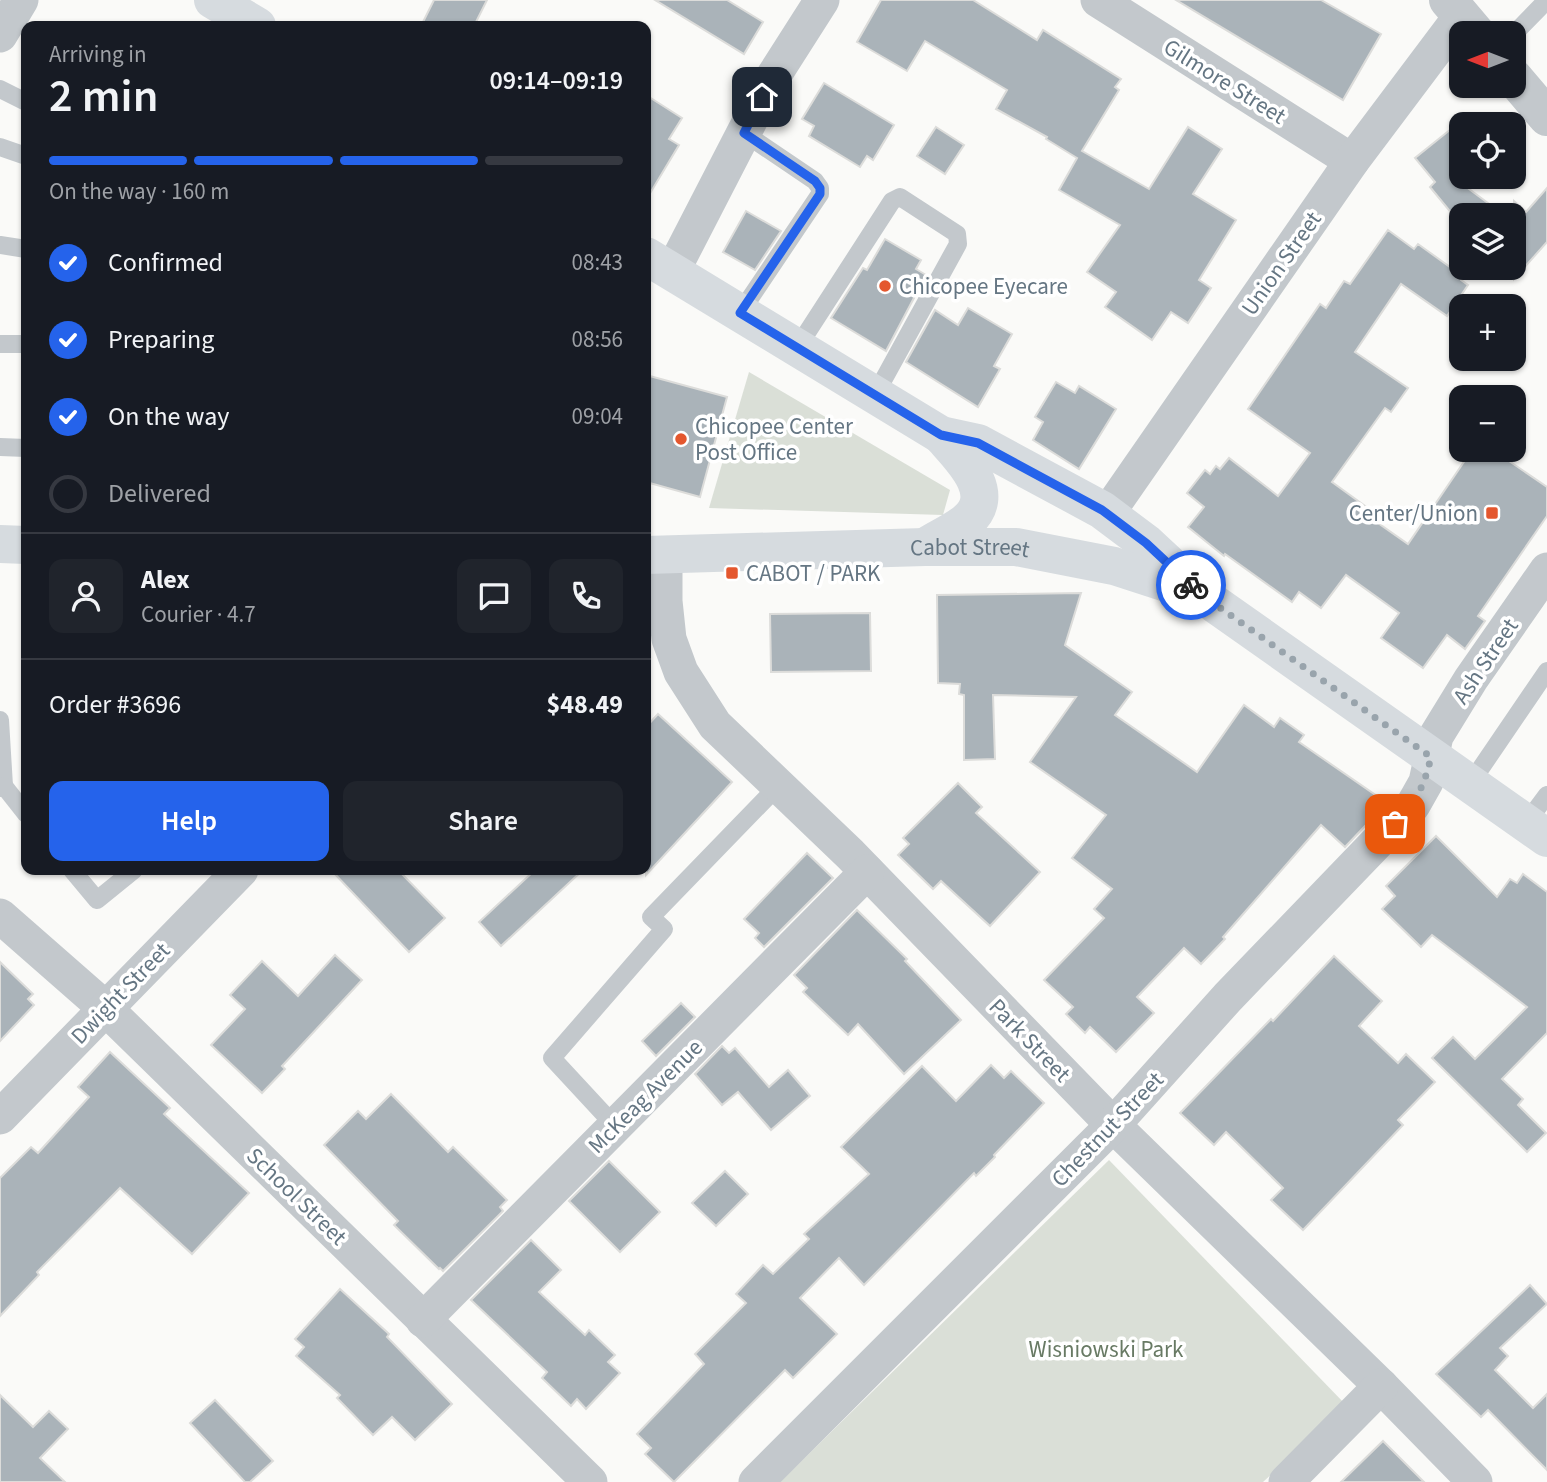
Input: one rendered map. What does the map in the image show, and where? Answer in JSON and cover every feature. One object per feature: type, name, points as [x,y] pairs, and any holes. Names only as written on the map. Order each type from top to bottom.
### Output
[{"type":"main road","points":[[213,0],[249,21]]},
{"type":"main road","points":[[659,264],[941,435],[977,480],[976,509],[968,520],[925,547]]},
{"type":"main road","points":[[941,435],[978,443],[1107,514],[1146,543],[1202,595],[1431,757],[1470,784],[1540,819]]},
{"type":"main road","points":[[1016,547],[1060,539],[1107,514]]},
{"type":"main road","points":[[0,544],[21,545]]},
{"type":"main road","name":"Cabot Street","points":[[656,555],[1016,547],[1114,566],[1202,595]]},
{"type":"street","points":[[0,35],[21,0]]},
{"type":"street","points":[[659,264],[744,133],[771,80],[822,0]]},
{"type":"street","name":"Gilmore Street","points":[[1098,0],[1352,161]]},
{"type":"street","name":"Union Street","points":[[1107,514],[1352,161],[1462,17]]},
{"type":"street","points":[[1526,92],[1547,117]]},
{"type":"street","name":"Park Street","points":[[656,555],[669,639],[681,672],[715,725],[867,872],[1113,1125],[1381,1386],[1475,1482]]},
{"type":"street","name":"Ash Street","points":[[1431,757],[1436,736],[1471,679],[1547,570]]},
{"type":"street","name":"Chestnut Street","points":[[756,1482],[1113,1125],[1228,997],[1413,805],[1426,782],[1431,757]]},
{"type":"street","name":"McKeag Avenue","points":[[423,1320],[867,872]]},
{"type":"street","name":"Dwight Street","points":[[0,1117],[237,875]]},
{"type":"street","name":"School Street","points":[[0,916],[105,1008],[590,1482]]},
{"type":"street","points":[[1286,1482],[1381,1386]]},
{"type":"lane","points":[[1526,22],[1547,0]]},
{"type":"lane","points":[[0,89],[21,100]]},
{"type":"lane","points":[[740,313],[820,194],[820,188],[815,181],[744,133]]},
{"type":"lane","points":[[0,147],[21,154]]},
{"type":"lane","points":[[797,348],[892,201],[900,197],[957,234],[958,244],[875,395]]},
{"type":"lane","points":[[0,245],[21,248]]},
{"type":"lane","points":[[0,344],[21,344]]},
{"type":"lane","points":[[0,447],[21,448]]},
{"type":"lane","points":[[1470,784],[1547,671]]},
{"type":"lane","points":[[0,720],[2,787],[21,808]]},
{"type":"lane","points":[[615,1126],[552,1058],[664,929],[651,916],[778,786]]},
{"type":"lane","points":[[76,875],[97,900],[128,875]]},
{"type":"green space","points":[[749,372],[950,490],[943,515],[709,508]]},
{"type":"green space","name":"Wisniowski Park","points":[[1109,1160],[1346,1405],[1263,1482],[780,1482]]},
{"type":"building","points":[[434,0],[487,0],[476,21],[424,21]]},
{"type":"building","points":[[655,0],[727,0],[763,22],[744,54]]},
{"type":"building","points":[[881,0],[973,0],[1037,40],[1043,30],[1121,79],[1115,87],[1119,90],[1082,151],[1149,189],[1188,127],[1222,149],[1193,194],[1236,220],[1199,280],[1211,288],[1188,323],[1171,312],[1152,340],[1105,307],[1116,292],[1087,272],[1120,225],[1059,190],[1077,158],[1046,139],[1047,137],[996,109],[1007,90],[925,41],[907,71],[857,42]]},
{"type":"building","points":[[1176,0],[1321,0],[1381,34],[1343,100]]},
{"type":"building","points":[[824,83],[894,125],[873,160],[867,156],[860,167],[809,136],[814,126],[802,119]]},
{"type":"building","points":[[651,98],[682,118],[669,139],[679,145],[651,192]]},
{"type":"building","points":[[936,127],[964,145],[945,174],[917,156]]},
{"type":"building","points":[[1449,131],[1449,189],[1469,189],[1488,203],[1449,203],[1449,210],[1430,187],[1435,182],[1415,158]]},
{"type":"building","points":[[1547,188],[1547,242],[1526,266],[1526,212]]},
{"type":"building","points":[[746,211],[781,231],[755,270],[723,252]]},
{"type":"building","points":[[1388,230],[1414,249],[1418,244],[1449,266],[1449,280],[1461,280],[1468,285],[1462,294],[1449,294],[1447,316],[1401,284],[1355,352],[1408,388],[1391,412],[1385,408],[1332,482],[1365,506],[1361,511],[1408,544],[1464,462],[1511,462],[1547,487],[1547,516],[1478,616],[1485,621],[1465,649],[1447,635],[1423,668],[1381,638],[1399,613],[1346,575],[1321,608],[1299,592],[1292,602],[1225,554],[1224,556],[1188,527],[1204,507],[1187,493],[1205,470],[1210,474],[1216,466],[1220,469],[1229,458],[1278,496],[1310,453],[1248,409],[1320,304],[1326,308],[1344,281],[1350,284]]},
{"type":"building","name":"Chicopee Eyecare","points":[[885,239],[921,260],[916,269],[926,275],[886,351],[831,318],[863,268],[867,270]]},
{"type":"building","points":[[968,308],[1012,334],[994,366],[1000,369],[978,407],[906,362],[935,310],[958,325]]},
{"type":"building","name":"Chicopee Center Post Office","points":[[651,376],[727,397],[700,497],[651,483]]},
{"type":"building","points":[[1056,382],[1075,393],[1079,386],[1116,409],[1079,469],[1033,440],[1043,422],[1035,417]]},
{"type":"building","points":[[1081,593],[1065,645],[1132,692],[1115,715],[1197,772],[1244,705],[1274,727],[1280,718],[1304,735],[1299,742],[1387,803],[1345,847],[1321,825],[1201,964],[1184,948],[1137,997],[1154,1013],[1116,1052],[1090,1027],[1085,1033],[1066,1014],[1073,1007],[1044,980],[1104,918],[1094,909],[1112,889],[1072,858],[1106,815],[1030,762],[1076,697],[993,695],[995,759],[964,760],[964,695],[959,694],[960,684],[938,683],[937,595]]},
{"type":"building","points":[[870,613],[871,671],[771,672],[770,614]]},
{"type":"building","points":[[658,714],[732,782],[651,870],[651,722]]},
{"type":"building","points":[[958,783],[982,807],[976,813],[1040,872],[990,926],[941,881],[933,889],[898,855],[909,844],[903,838]]},
{"type":"building","points":[[1436,836],[1497,897],[1510,879],[1517,883],[1523,874],[1547,892],[1547,1033],[1502,1079],[1523,1099],[1518,1105],[1546,1133],[1527,1152],[1432,1058],[1453,1037],[1475,1059],[1527,1007],[1432,935],[1421,947],[1382,909],[1395,896],[1386,886]]},
{"type":"building","points":[[807,853],[833,878],[764,947],[755,938],[759,933],[744,919]]},
{"type":"building","points":[[336,875],[403,875],[445,918],[409,952]]},
{"type":"building","points":[[530,875],[578,875],[501,946],[479,922]]},
{"type":"building","points":[[857,910],[907,959],[905,961],[961,1020],[904,1074],[858,1024],[848,1035],[803,992],[807,988],[794,975]]},
{"type":"building","points":[[335,955],[362,980],[282,1066],[285,1069],[262,1093],[211,1045],[245,1009],[230,995],[262,961],[298,996]]},
{"type":"building","points":[[1334,956],[1382,1001],[1359,1026],[1398,1063],[1406,1054],[1435,1082],[1398,1120],[1403,1125],[1303,1230],[1271,1200],[1283,1188],[1226,1132],[1214,1145],[1180,1113]]},
{"type":"building","points":[[0,962],[33,994],[28,999],[34,1005],[0,1041]]},
{"type":"building","points":[[681,1003],[695,1017],[656,1056],[642,1041]]},
{"type":"building","points":[[722,1046],[729,1053],[735,1048],[769,1087],[788,1070],[810,1096],[771,1130],[738,1092],[722,1105],[695,1074]]},
{"type":"building","points":[[110,1052],[170,1108],[164,1114],[249,1193],[192,1254],[120,1188],[37,1272],[39,1275],[0,1316],[0,1178],[31,1147],[38,1153],[89,1097],[78,1087]]},
{"type":"building","points":[[991,1065],[1004,1078],[1011,1071],[1044,1103],[995,1157],[976,1176],[974,1173],[864,1285],[839,1258],[800,1298],[837,1334],[793,1378],[785,1370],[674,1482],[645,1454],[651,1448],[637,1434],[704,1364],[695,1354],[746,1303],[736,1294],[763,1265],[773,1274],[809,1239],[804,1234],[869,1174],[841,1147],[922,1066],[956,1101]]},
{"type":"building","points":[[391,1094],[448,1152],[453,1147],[507,1200],[500,1207],[503,1211],[443,1271],[394,1225],[398,1221],[324,1145],[358,1111],[366,1119]]},
{"type":"building","points":[[609,1161],[660,1212],[620,1252],[569,1201]]},
{"type":"building","points":[[725,1171],[748,1194],[716,1226],[692,1203]]},
{"type":"building","points":[[531,1240],[561,1270],[539,1292],[585,1335],[589,1330],[615,1355],[608,1362],[620,1373],[586,1409],[577,1399],[571,1406],[542,1378],[547,1372],[471,1300]]},
{"type":"building","points":[[1530,1285],[1547,1304],[1500,1348],[1508,1356],[1495,1370],[1533,1408],[1547,1394],[1547,1470],[1488,1410],[1481,1417],[1436,1374]]},
{"type":"building","points":[[340,1289],[389,1334],[387,1337],[452,1404],[415,1440],[392,1417],[373,1435],[337,1398],[340,1395],[296,1356],[304,1347],[295,1339]]},
{"type":"building","points":[[0,1395],[33,1427],[49,1411],[68,1429],[40,1458],[65,1482],[0,1482]]},
{"type":"building","points":[[215,1400],[273,1461],[250,1482],[245,1482],[190,1423]]},
{"type":"building","points":[[1383,1441],[1424,1482],[1341,1482]]},
{"type":"way so far","points":[[1191,585],[1431,757],[1426,782],[1413,805],[1395,824]]},
{"type":"place","name":"Chicopee Eyecare","points":[[885,286]]},
{"type":"place","name":"Chicopee Center Post Office","points":[[681,439]]},
{"type":"place","name":"Center/Union","points":[[1492,513]]},
{"type":"place","name":"CABOT / PARK","points":[[732,573]]},
{"type":"route","points":[[762,97],[744,133],[815,181],[820,188],[820,194],[740,313],[941,435],[978,443],[1102,510],[1146,543],[1191,585]]}]
